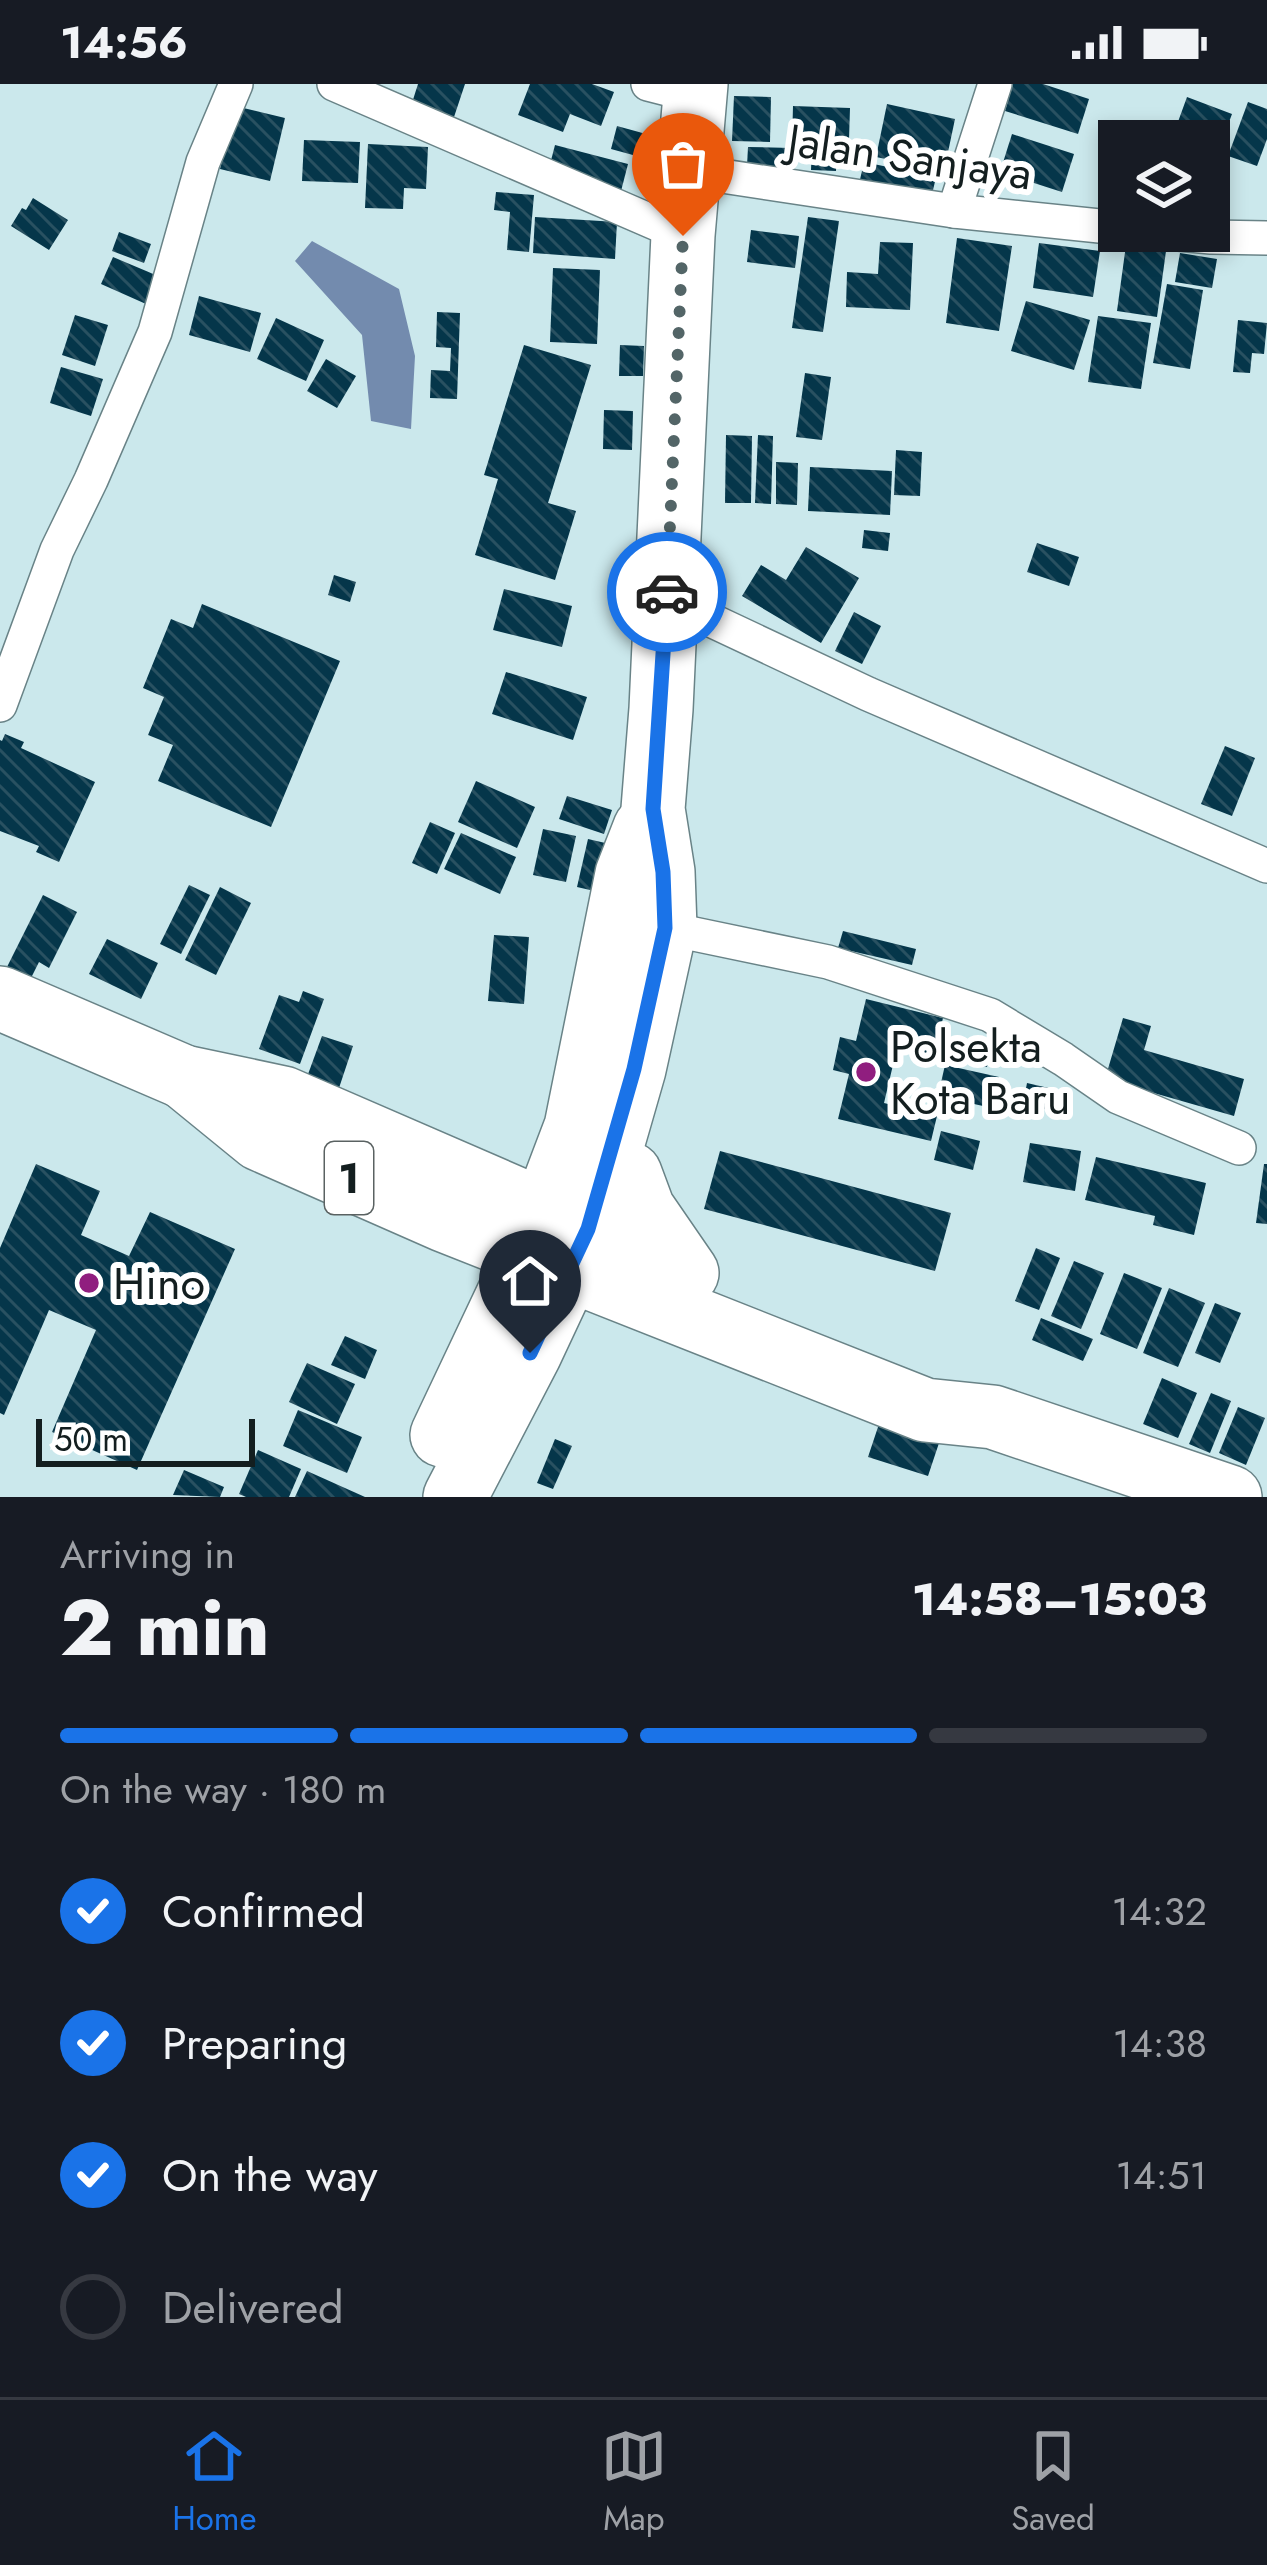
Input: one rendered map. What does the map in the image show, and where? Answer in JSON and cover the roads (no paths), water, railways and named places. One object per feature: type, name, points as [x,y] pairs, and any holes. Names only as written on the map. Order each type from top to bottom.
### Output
[{"type":"highway","points":[[509,1346],[468,1260],[449,1196],[493,1167],[595,1133],[634,1069],[665,928],[663,872],[653,809],[689,171],[680,88]]},
{"type":"highway","points":[[455,1497],[509,1346],[558,1240],[595,1133],[627,874],[653,809]]},
{"type":"highway","name":"1","points":[[0,998],[184,1077],[260,1139],[449,1196],[558,1240]]},
{"type":"highway","points":[[595,1133],[643,1209],[678,1291]]},
{"type":"highway","points":[[558,1240],[678,1291],[925,1410],[993,1417],[1230,1497]]},
{"type":"highway","points":[[412,1497],[509,1346],[630,1311],[678,1291]]},
{"type":"street","points":[[0,705],[57,550],[155,332],[203,162],[236,84]]},
{"type":"street","points":[[334,84],[683,236]]},
{"type":"street","points":[[954,211],[994,84]]},
{"type":"street","name":"Jalan Sanjaya","points":[[689,171],[954,211],[1098,226]]},
{"type":"street","points":[[1230,237],[1267,238]]},
{"type":"street","points":[[666,599],[868,694],[1267,866]]},
{"type":"street","points":[[665,928],[828,962],[990,1015],[1118,1097],[1239,1148]]},
{"type":"water","points":[[312,241],[399,289],[415,356],[411,429],[371,421],[362,335],[295,261]]},
{"type":"place","name":"Polsekta Kota Baru","points":[[866,1072]]},
{"type":"place","name":"Hino","points":[[89,1283]]}]
